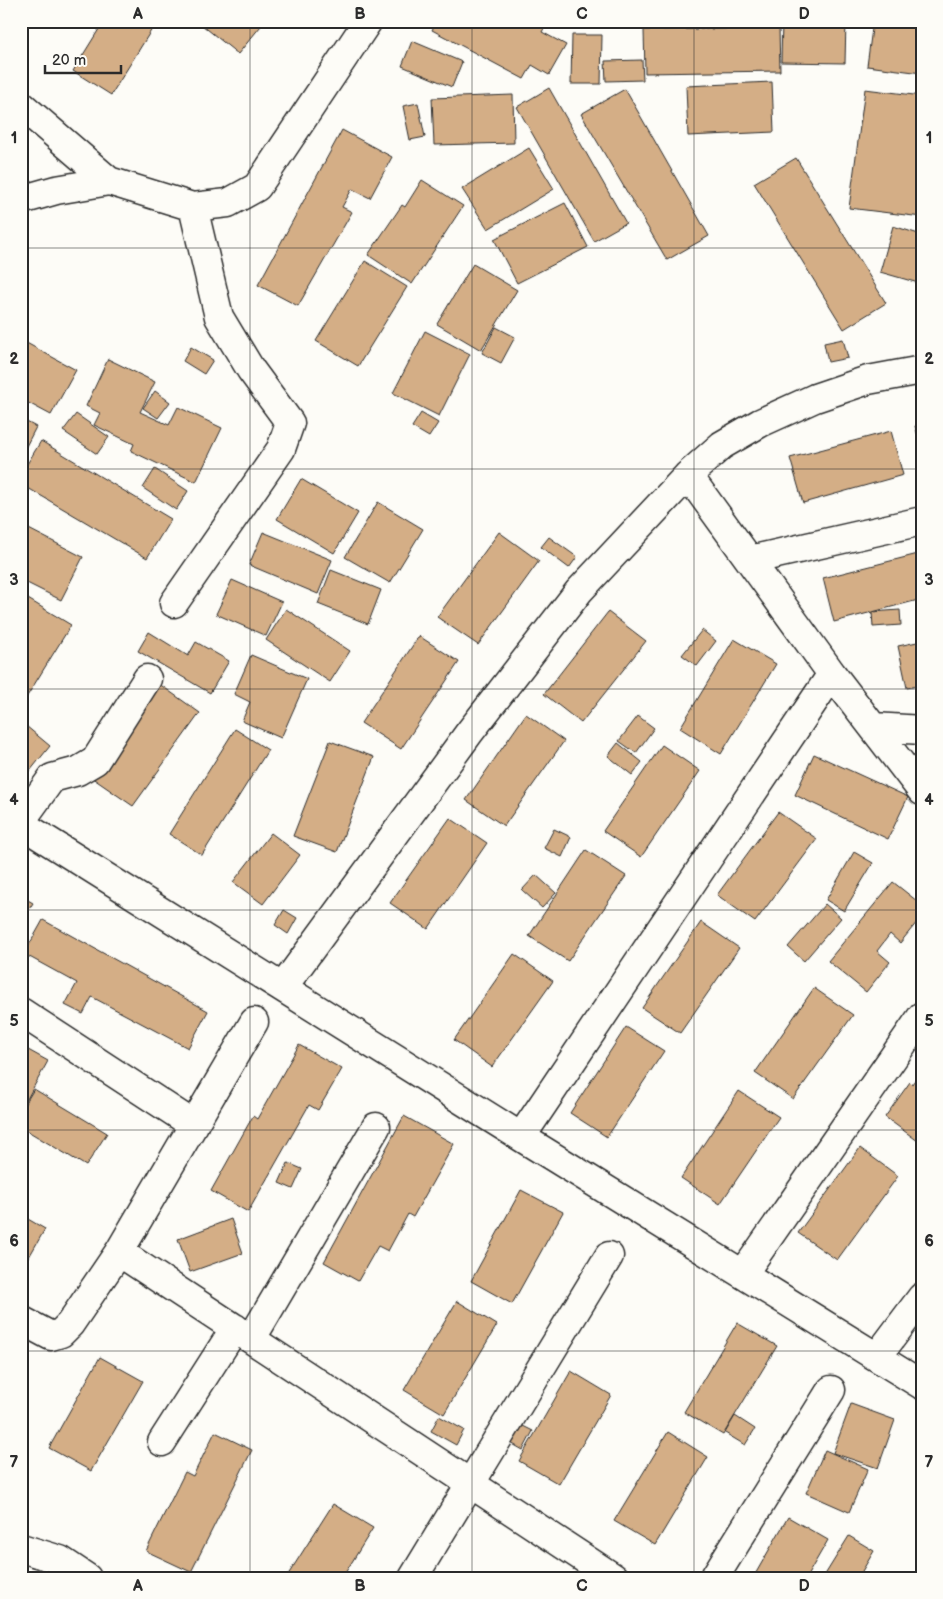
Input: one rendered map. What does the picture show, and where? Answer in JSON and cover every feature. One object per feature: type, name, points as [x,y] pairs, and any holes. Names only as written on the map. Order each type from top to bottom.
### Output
[{"type":"street","points":[[21,105],[109,181],[192,207],[228,203],[257,187],[368,21]]},
{"type":"street","points":[[21,200],[56,190],[109,181]]},
{"type":"street","points":[[174,603],[281,448],[290,423],[251,370],[219,317],[192,207]]},
{"type":"street","points":[[283,987],[469,734],[579,591],[688,475],[722,445],[760,423],[815,398],[868,380],[922,370]]},
{"type":"street","points":[[688,475],[832,674],[922,791]]},
{"type":"street","points":[[750,560],[922,521]]},
{"type":"street","points":[[521,1137],[832,674]]},
{"type":"street","points":[[147,679],[95,761],[78,771],[52,778],[21,822],[521,1137],[922,1385]]},
{"type":"street","points":[[874,727],[922,730]]},
{"type":"street","points":[[21,1012],[194,1125]]},
{"type":"street","points":[[743,1274],[922,1016]]},
{"type":"street","points":[[21,1320],[51,1336],[61,1333],[119,1252],[254,1022]]},
{"type":"street","points":[[162,1442],[243,1333],[376,1126]]},
{"type":"street","points":[[119,1252],[614,1578]]},
{"type":"street","points":[[413,1578],[608,1256]]},
{"type":"street","points":[[877,1357],[922,1297]]},
{"type":"street","points":[[714,1578],[831,1390]]},
{"type":"street","points":[[21,1548],[60,1560],[87,1578]]},
{"type":"building","points":[[104,21],[157,21],[111,95],[73,71]]},
{"type":"building","points":[[197,21],[265,21],[238,54]]},
{"type":"building","points":[[437,21],[548,21],[542,32],[566,45],[549,75],[532,65],[524,79],[432,30]]},
{"type":"building","points":[[782,21],[846,21],[845,63],[781,62]]},
{"type":"building","points":[[873,21],[922,21],[922,73],[867,66]]},
{"type":"building","points":[[779,28],[780,71],[645,73],[644,30]]},
{"type":"building","points":[[572,35],[602,35],[601,84],[571,84]]},
{"type":"building","points":[[412,41],[462,62],[452,87],[402,66]]},
{"type":"building","points":[[642,60],[643,80],[606,81],[605,61]]},
{"type":"building","points":[[772,82],[774,132],[688,136],[686,86]]},
{"type":"building","points":[[549,88],[626,223],[594,241],[517,107]]},
{"type":"building","points":[[625,89],[709,236],[667,260],[581,114]]},
{"type":"building","points":[[865,89],[922,96],[922,217],[849,208]]},
{"type":"building","points":[[513,95],[514,143],[434,145],[432,98]]},
{"type":"building","points":[[418,103],[425,137],[410,140],[403,106]]},
{"type":"building","points":[[342,130],[392,157],[370,198],[352,189],[342,207],[352,212],[298,306],[258,285]]},
{"type":"building","points":[[529,148],[554,189],[488,229],[462,189]]},
{"type":"building","points":[[796,158],[886,303],[844,329],[754,183]]},
{"type":"building","points":[[422,180],[463,206],[412,284],[368,255],[402,205],[405,207]]},
{"type":"building","points":[[565,203],[588,247],[517,283],[494,239]]},
{"type":"building","points":[[893,226],[922,235],[922,284],[880,272]]},
{"type":"building","points":[[365,261],[407,287],[358,366],[316,341]]},
{"type":"building","points":[[473,264],[517,290],[481,350],[437,324]]},
{"type":"building","points":[[496,327],[515,337],[501,363],[482,353]]},
{"type":"building","points":[[425,331],[470,354],[439,416],[393,393]]},
{"type":"building","points":[[843,339],[848,358],[828,362],[824,343]]},
{"type":"building","points":[[21,340],[76,370],[51,415],[21,399]]},
{"type":"building","points":[[191,347],[213,360],[204,374],[183,361]]},
{"type":"building","points":[[108,359],[155,382],[140,412],[169,425],[178,407],[222,428],[196,482],[131,451],[134,444],[94,425],[100,413],[86,406]]},
{"type":"building","points":[[155,391],[170,402],[158,418],[143,408]]},
{"type":"building","points":[[421,413],[438,423],[429,437],[412,427]]},
{"type":"building","points":[[76,414],[109,437],[97,454],[63,431]]},
{"type":"building","points":[[21,419],[36,427],[21,456]]},
{"type":"building","points":[[922,424],[922,450],[915,426]]},
{"type":"building","points":[[891,431],[903,475],[803,503],[790,458]]},
{"type":"building","points":[[41,441],[171,519],[147,558],[21,484],[21,474]]},
{"type":"building","points":[[155,469],[188,491],[176,510],[143,488]]},
{"type":"building","points":[[301,479],[358,513],[334,553],[277,519]]},
{"type":"building","points":[[378,502],[423,529],[390,583],[345,557]]},
{"type":"building","points":[[21,525],[83,557],[61,600],[21,580]]},
{"type":"building","points":[[263,532],[332,560],[318,594],[249,565]]},
{"type":"building","points":[[499,532],[539,561],[478,645],[437,617]]},
{"type":"building","points":[[549,537],[577,557],[569,568],[541,547]]},
{"type":"building","points":[[922,553],[922,599],[834,622],[823,578]]},
{"type":"building","points":[[331,570],[381,590],[368,624],[318,604]]},
{"type":"building","points":[[232,580],[282,602],[266,636],[216,614]]},
{"type":"building","points":[[23,596],[71,625],[21,706],[21,600]]},
{"type":"building","points":[[286,609],[350,651],[330,682],[266,640]]},
{"type":"building","points":[[900,610],[901,625],[873,627],[872,612]]},
{"type":"building","points":[[608,612],[646,641],[581,723],[544,694]]},
{"type":"building","points":[[702,630],[716,641],[697,666],[682,655]]},
{"type":"building","points":[[149,632],[188,656],[196,642],[229,661],[210,693],[138,651]]},
{"type":"building","points":[[419,636],[459,662],[401,749],[361,723]]},
{"type":"building","points":[[734,639],[776,664],[721,754],[680,728]]},
{"type":"building","points":[[922,641],[922,685],[907,688],[898,646]]},
{"type":"building","points":[[251,655],[307,679],[281,738],[242,721],[250,702],[234,694]]},
{"type":"building","points":[[155,681],[200,713],[133,806],[88,775]]},
{"type":"building","points":[[526,714],[564,741],[504,826],[466,800]]},
{"type":"building","points":[[638,716],[654,728],[636,753],[619,741]]},
{"type":"building","points":[[26,726],[50,746],[30,771],[21,764],[21,732]]},
{"type":"building","points":[[235,729],[268,750],[202,855],[169,834]]},
{"type":"building","points":[[330,741],[374,757],[337,852],[293,836]]},
{"type":"building","points":[[618,743],[642,762],[632,775],[608,756]]},
{"type":"building","points":[[662,745],[700,771],[641,857],[603,831]]},
{"type":"building","points":[[814,754],[908,797],[888,839],[795,795]]},
{"type":"building","points":[[778,812],[817,839],[755,922],[717,895]]},
{"type":"building","points":[[450,818],[487,843],[428,929],[390,903]]},
{"type":"building","points":[[554,829],[571,837],[562,857],[544,848]]},
{"type":"building","points":[[271,833],[300,855],[263,904],[233,882]]},
{"type":"building","points":[[586,850],[626,876],[568,961],[529,936]]},
{"type":"building","points":[[854,852],[873,863],[844,911],[826,900]]},
{"type":"building","points":[[536,875],[556,893],[542,908],[522,890]]},
{"type":"building","points":[[893,882],[922,905],[922,916],[900,943],[890,934],[877,951],[890,962],[866,992],[828,961]]},
{"type":"building","points":[[21,896],[33,903],[21,922]]},
{"type":"building","points":[[825,904],[841,918],[804,961],[788,947]]},
{"type":"building","points":[[284,910],[297,918],[288,934],[275,925]]},
{"type":"building","points":[[43,920],[208,1011],[188,1048],[92,997],[83,1014],[65,1005],[77,983],[24,954]]},
{"type":"building","points":[[701,922],[739,948],[680,1033],[642,1008]]},
{"type":"building","points":[[514,954],[553,981],[492,1067],[454,1040]]},
{"type":"building","points":[[814,988],[853,1015],[793,1099],[755,1073]]},
{"type":"building","points":[[626,1027],[664,1051],[607,1137],[570,1113]]},
{"type":"building","points":[[299,1045],[342,1069],[318,1110],[309,1105],[248,1212],[211,1191],[253,1116],[257,1119]]},
{"type":"building","points":[[21,1046],[48,1061],[22,1108],[21,1107]]},
{"type":"building","points":[[922,1070],[922,1144],[885,1117],[910,1082],[912,1084]]},
{"type":"building","points":[[34,1089],[107,1133],[86,1166],[21,1127],[21,1110]]},
{"type":"building","points":[[739,1091],[779,1117],[720,1204],[681,1178]]},
{"type":"building","points":[[404,1116],[454,1144],[413,1217],[408,1214],[388,1251],[378,1246],[358,1281],[324,1262]]},
{"type":"building","points":[[860,1148],[898,1176],[837,1260],[798,1233]]},
{"type":"building","points":[[288,1163],[302,1169],[293,1189],[279,1183]]},
{"type":"building","points":[[521,1190],[563,1212],[512,1304],[471,1281]]},
{"type":"building","points":[[21,1215],[45,1229],[29,1257],[21,1252]]},
{"type":"building","points":[[231,1219],[243,1253],[190,1272],[178,1239]]},
{"type":"building","points":[[457,1301],[497,1325],[444,1414],[404,1390]]},
{"type":"building","points":[[737,1323],[777,1346],[723,1435],[684,1412]]},
{"type":"building","points":[[100,1357],[143,1381],[91,1471],[49,1448]]},
{"type":"building","points":[[571,1371],[611,1395],[559,1484],[519,1461]]},
{"type":"building","points":[[851,1404],[895,1420],[878,1468],[833,1453]]},
{"type":"building","points":[[439,1416],[464,1430],[456,1445],[431,1431]]},
{"type":"building","points":[[735,1416],[755,1429],[745,1445],[725,1433]]},
{"type":"building","points":[[519,1424],[533,1431],[523,1450],[509,1442]]},
{"type":"building","points":[[215,1432],[252,1450],[191,1572],[146,1551],[185,1472],[193,1476]]},
{"type":"building","points":[[668,1432],[708,1457],[655,1545],[614,1521]]},
{"type":"building","points":[[825,1450],[868,1469],[849,1512],[806,1493]]},
{"type":"building","points":[[333,1504],[373,1528],[342,1578],[286,1578]]},
{"type":"building","points":[[788,1517],[828,1540],[806,1578],[753,1578]]},
{"type":"building","points":[[849,1536],[874,1551],[858,1578],[823,1578]]}]
